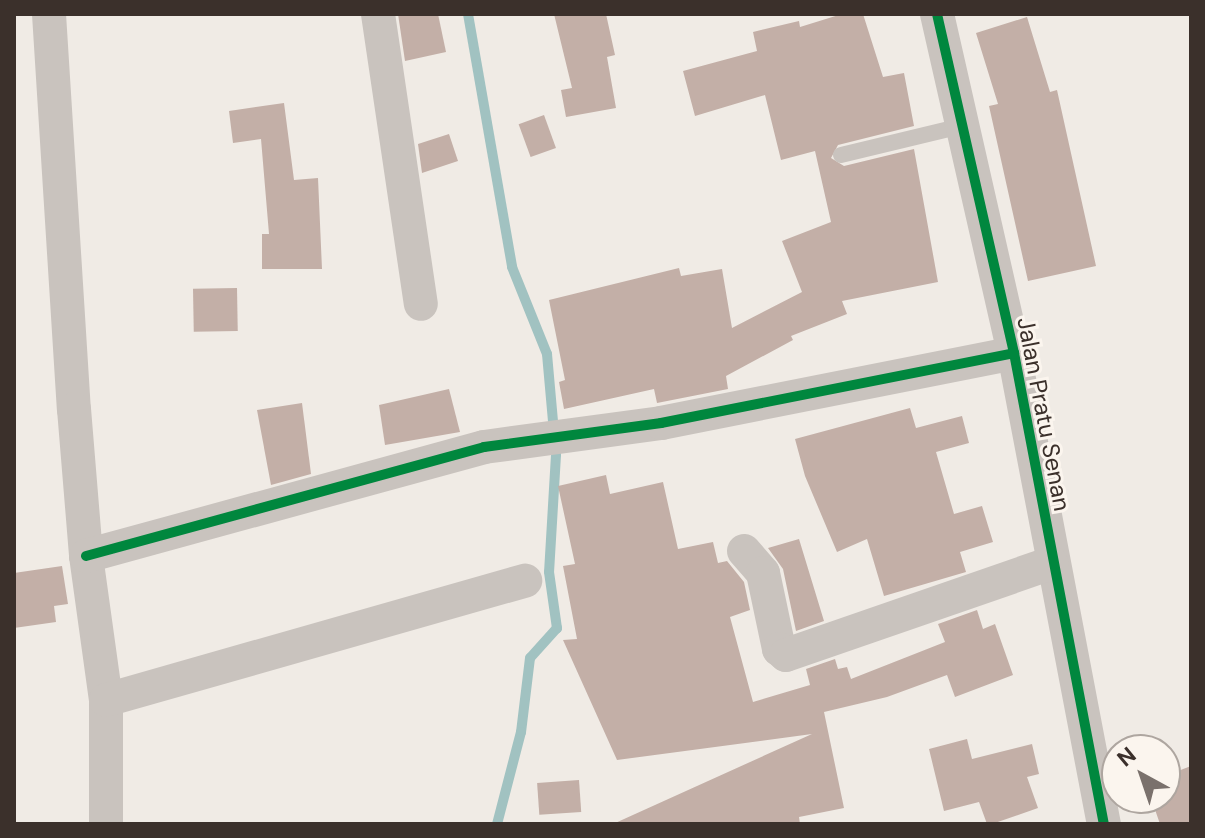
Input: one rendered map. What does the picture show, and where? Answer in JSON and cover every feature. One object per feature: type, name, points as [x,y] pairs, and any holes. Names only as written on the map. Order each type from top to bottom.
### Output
[{"type":"street","points":[[49,14],[86,556],[106,700],[106,824]]},
{"type":"street","points":[[378,14],[421,304]]},
{"type":"street","name":"Jalan Pratu Senan","points":[[937,14],[1014,353],[1104,824]]},
{"type":"street","points":[[86,556],[427,460],[534,440],[580,435],[1014,353]]},
{"type":"street","points":[[744,551],[763,573],[779,649],[786,655],[1052,563]]},
{"type":"street","points":[[106,700],[525,581]]},
{"type":"lane","points":[[841,155],[962,126]]},
{"type":"building","points":[[398,14],[438,14],[446,52],[405,61]]},
{"type":"building","points":[[554,14],[606,14],[615,55],[607,57],[616,108],[566,117],[561,90],[572,88]]},
{"type":"building","points":[[842,14],[863,14],[883,77],[904,73],[914,126],[838,145],[831,158],[844,166],[914,149],[938,282],[842,301],[847,314],[791,336],[793,340],[726,376],[728,389],[657,403],[654,389],[564,409],[559,382],[565,380],[549,300],[679,268],[681,276],[722,269],[732,328],[802,292],[782,241],[831,222],[815,151],[781,160],[765,95],[695,116],[683,71],[757,51],[753,32],[799,21],[800,27]]},
{"type":"building","points":[[1027,17],[1050,92],[1057,90],[1096,266],[1028,281],[989,106],[998,104],[976,33]]},
{"type":"building","points":[[284,103],[294,180],[318,178],[322,269],[262,269],[262,234],[269,234],[261,139],[233,143],[229,111]]},
{"type":"building","points":[[544,115],[556,148],[531,157],[519,124]]},
{"type":"building","points":[[449,134],[458,161],[422,173],[418,144]]},
{"type":"building","points":[[237,288],[238,331],[194,332],[193,289]]},
{"type":"building","points":[[449,389],[460,432],[385,445],[379,405]]},
{"type":"building","points":[[302,403],[311,474],[271,485],[257,410]]},
{"type":"building","points":[[910,408],[916,428],[962,416],[969,443],[936,452],[954,514],[982,506],[993,542],[960,552],[966,572],[884,596],[867,539],[837,552],[805,476],[795,439]]},
{"type":"building","points":[[606,475],[610,494],[663,482],[678,549],[713,542],[718,563],[727,561],[744,582],[750,610],[730,617],[753,702],[810,685],[806,669],[835,659],[838,669],[847,667],[851,679],[945,642],[938,624],[977,610],[983,629],[995,624],[1013,675],[955,697],[947,675],[887,697],[824,712],[844,808],[799,817],[800,824],[613,824],[812,734],[617,760],[563,640],[577,639],[563,566],[575,564],[558,486]]},
{"type":"building","points":[[799,539],[824,621],[796,631],[783,569],[768,548]]},
{"type":"building","points":[[62,566],[68,604],[54,606],[56,622],[14,628],[14,573]]},
{"type":"building","points":[[967,739],[972,759],[1032,744],[1039,774],[1027,777],[1038,808],[992,824],[987,824],[979,802],[944,811],[929,749]]},
{"type":"building","points":[[1191,766],[1191,824],[1160,824],[1157,814],[1181,814],[1181,770]]},
{"type":"building","points":[[579,780],[581,812],[539,815],[537,783]]},
{"type":"waterway","points":[[468,14],[512,267],[547,354],[556,455],[549,572],[557,628],[530,658],[521,732],[497,824]]},
{"type":"cycle path","points":[[937,14],[1014,353],[1104,824]]},
{"type":"cycle path","points":[[86,556],[484,447],[661,423],[1014,353]]}]
